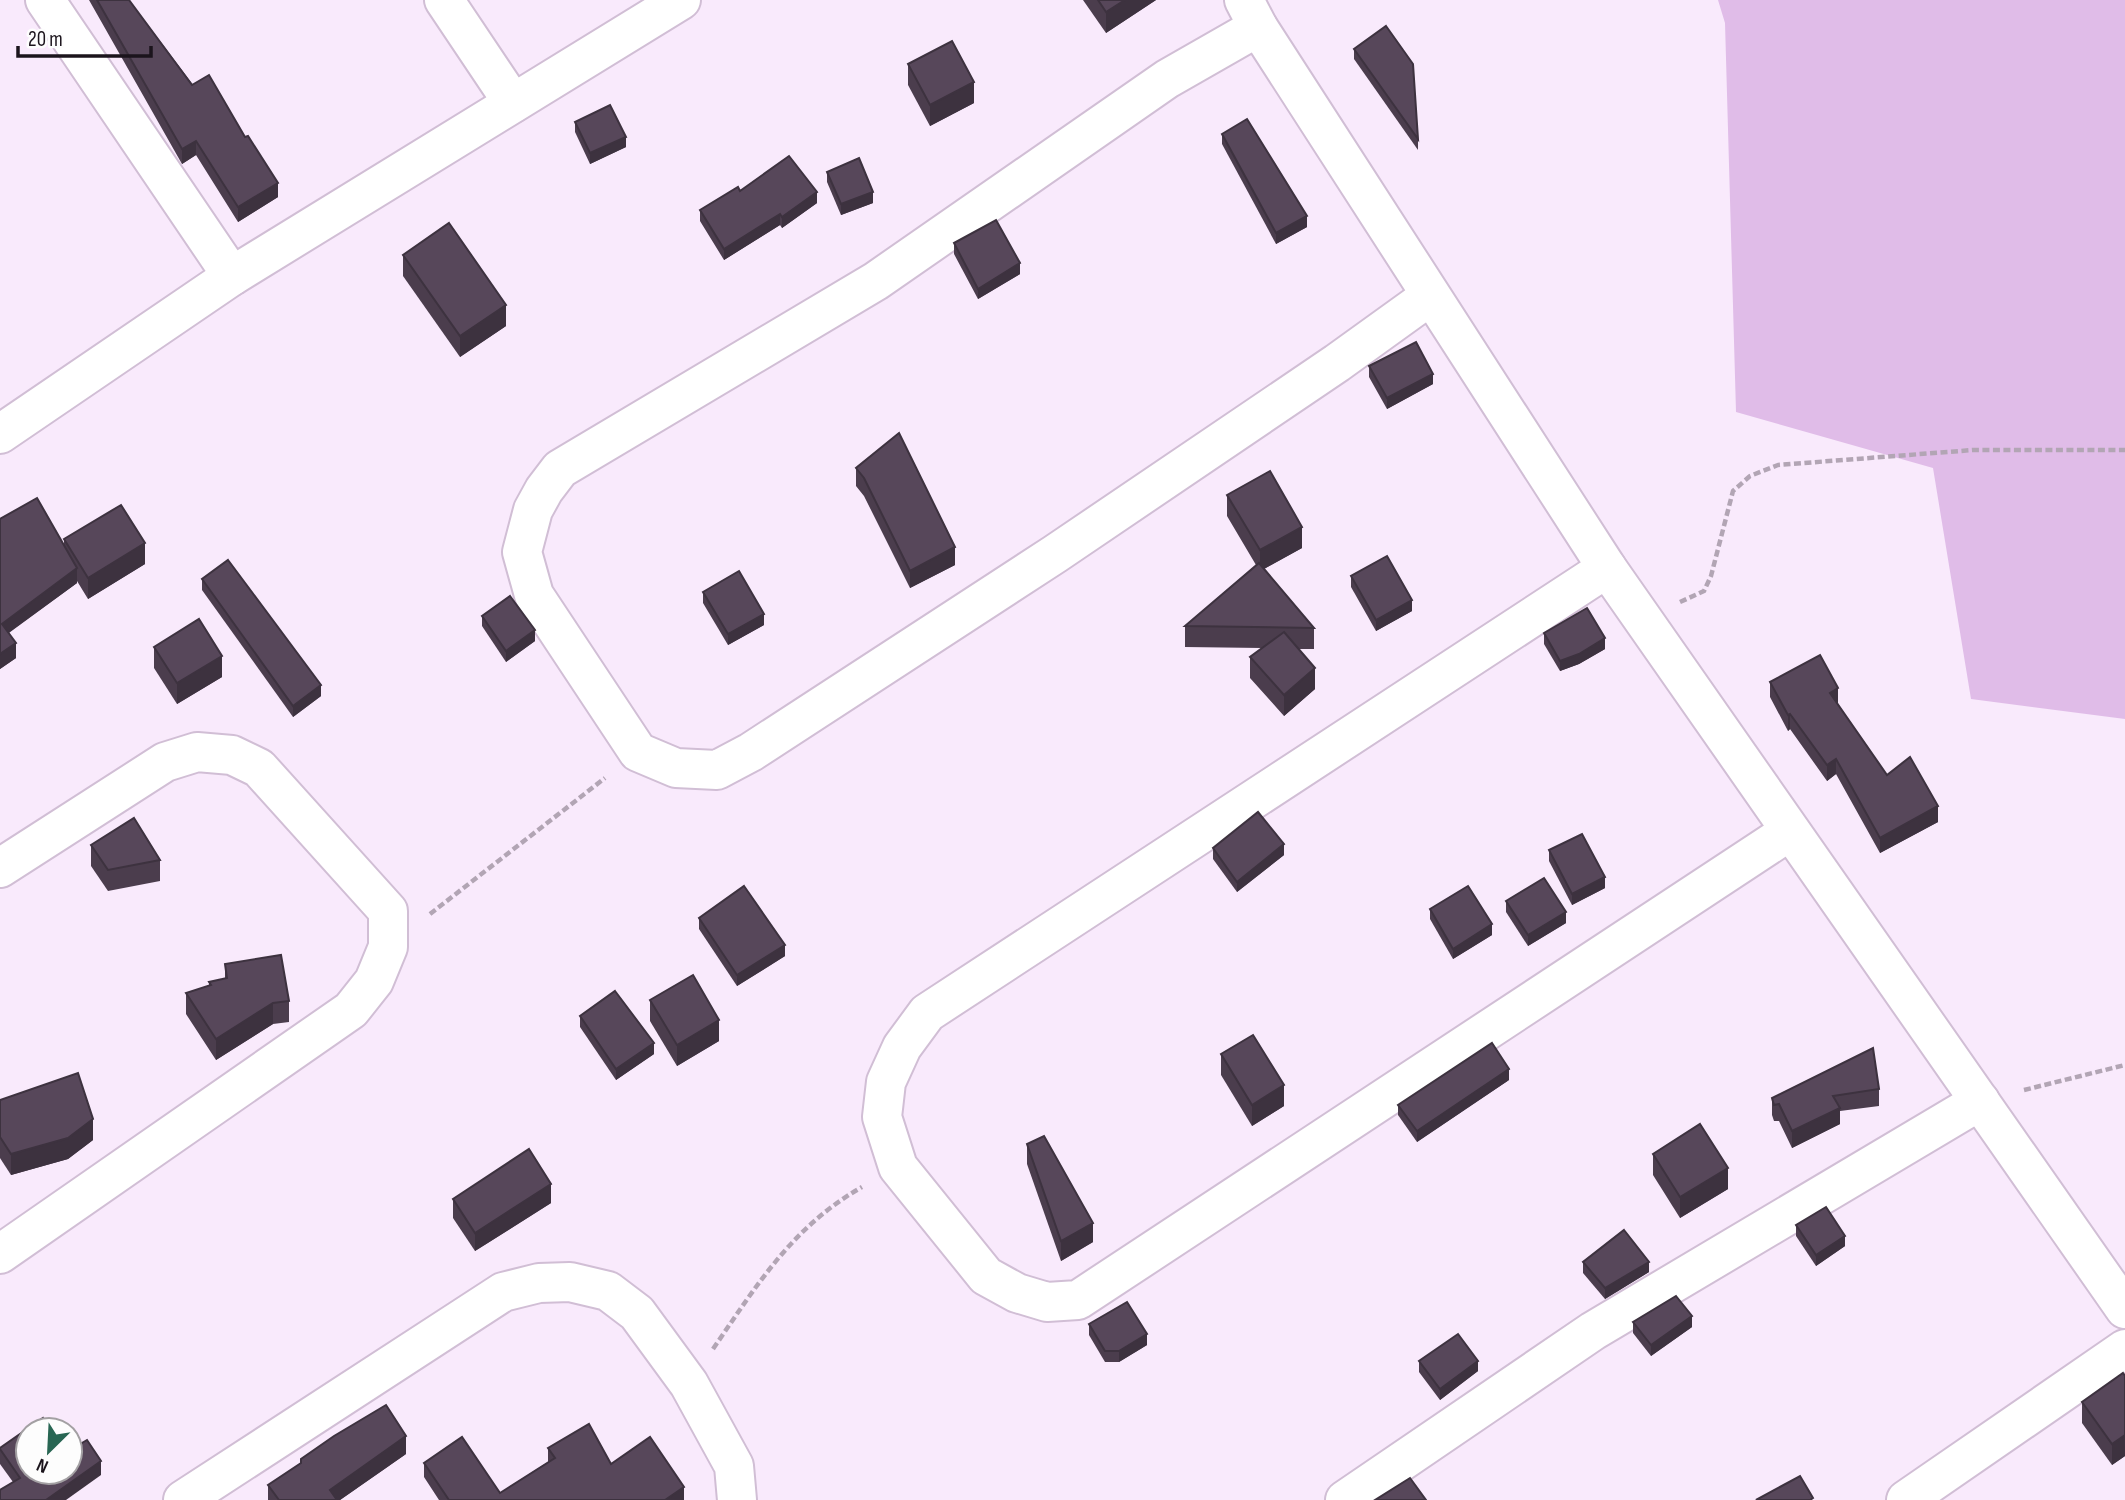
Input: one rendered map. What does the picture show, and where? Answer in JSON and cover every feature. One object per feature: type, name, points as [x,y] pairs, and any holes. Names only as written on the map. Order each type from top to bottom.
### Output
[{"type":"street","points":[[45,0],[232,276]]},
{"type":"street","points":[[444,0],[513,103]]},
{"type":"street","points":[[0,434],[232,276],[681,0]]},
{"type":"street","points":[[1430,296],[1337,363],[1055,554],[751,752],[717,770],[676,768],[638,752],[534,595],[522,552],[526,532],[533,510],[560,469],[876,281],[1167,79],[1251,14],[1607,568],[2125,1309]]},
{"type":"street","points":[[1607,568],[927,1013],[902,1046],[886,1082],[882,1117],[898,1167],[986,1276],[1017,1293],[1047,1302],[1078,1300],[1790,831]]},
{"type":"street","points":[[0,868],[165,762],[197,752],[232,755],[259,768],[388,911],[388,947],[374,981],[351,1010],[0,1254]]},
{"type":"street","points":[[1345,1500],[1593,1331],[1980,1101]]},
{"type":"street","points":[[183,1500],[503,1292],[539,1283],[570,1282],[608,1291],[637,1314],[689,1384],[734,1466],[737,1500]]},
{"type":"street","points":[[1906,1500],[2125,1349]]},
{"type":"path","points":[[1633,603],[1675,603],[1704,592],[1711,576],[1733,491],[1750,476],[1778,466],[1973,450],[2125,450]]},
{"type":"path","points":[[388,947],[638,752]]},
{"type":"path","points":[[1980,1101],[2125,1065]]},
{"type":"path","points":[[689,1384],[774,1261],[835,1203],[898,1167]]},
{"type":"shaded area","points":[[1718,0],[2125,0],[2125,719],[1971,699],[1933,468],[1736,412],[1725,23]]},
{"type":"building","points":[[97,0],[129,0],[192,85],[209,75],[245,137],[248,136],[278,183],[238,207],[196,141],[182,149]]},
{"type":"building","points":[[1098,0],[1125,0],[1106,12]]},
{"type":"building","points":[[1386,26],[1413,64],[1418,139],[1354,49]]},
{"type":"building","points":[[952,41],[974,82],[930,105],[908,64]]},
{"type":"building","points":[[610,105],[626,137],[590,153],[575,122]]},
{"type":"building","points":[[1247,119],[1307,216],[1276,233],[1222,134]]},
{"type":"building","points":[[789,156],[817,192],[782,217],[780,214],[724,249],[700,210],[738,187],[740,191]]},
{"type":"building","points":[[859,158],[873,192],[841,204],[827,172]]},
{"type":"building","points":[[996,220],[1020,263],[978,289],[954,243]]},
{"type":"building","points":[[449,223],[506,305],[460,336],[403,255]]},
{"type":"building","points":[[1416,342],[1433,374],[1387,398],[1369,366]]},
{"type":"building","points":[[899,433],[955,547],[910,571],[864,478],[856,468]]},
{"type":"building","points":[[1270,471],[1302,527],[1260,550],[1227,495]]},
{"type":"building","points":[[37,498],[77,568],[2,624],[16,643],[0,654],[0,519]]},
{"type":"building","points":[[121,505],[145,543],[88,578],[64,539]]},
{"type":"building","points":[[1387,556],[1412,600],[1376,620],[1351,576]]},
{"type":"building","points":[[228,560],[321,685],[293,706],[202,579]]},
{"type":"building","points":[[1259,563],[1314,628],[1185,626]]},
{"type":"building","points":[[739,571],[764,614],[728,634],[703,592]]},
{"type":"building","points":[[510,596],[535,630],[506,651],[482,616]]},
{"type":"building","points":[[1587,608],[1605,638],[1579,654],[1560,661],[1544,633]]},
{"type":"building","points":[[199,619],[222,656],[177,683],[154,647]]},
{"type":"building","points":[[1284,632],[1315,668],[1284,695],[1250,657]]},
{"type":"building","points":[[1820,655],[1838,688],[1830,693],[1887,775],[1910,757],[1938,806],[1880,838],[1836,759],[1827,765],[1790,714],[1788,715],[1770,682]]},
{"type":"building","points":[[1258,812],[1284,844],[1237,882],[1213,848]]},
{"type":"building","points":[[134,818],[160,860],[108,870],[91,845]]},
{"type":"building","points":[[1582,834],[1605,877],[1572,894],[1549,850]]},
{"type":"building","points":[[1544,878],[1566,912],[1528,935],[1506,901]]},
{"type":"building","points":[[744,886],[785,945],[737,975],[699,918]]},
{"type":"building","points":[[1468,886],[1492,924],[1453,949],[1430,909]]},
{"type":"building","points":[[281,955],[289,1001],[273,1003],[216,1039],[186,993],[211,985],[209,982],[227,978],[225,964]]},
{"type":"building","points":[[693,975],[719,1020],[677,1045],[650,1000]]},
{"type":"building","points":[[615,991],[654,1043],[616,1069],[580,1016]]},
{"type":"building","points":[[1253,1035],[1284,1085],[1252,1105],[1221,1054]]},
{"type":"building","points":[[1492,1043],[1509,1069],[1417,1131],[1398,1105]]},
{"type":"building","points":[[1873,1048],[1879,1089],[1833,1096],[1840,1108],[1792,1131],[1779,1104],[1774,1105],[1772,1098]]},
{"type":"building","points":[[78,1073],[93,1119],[68,1138],[11,1154],[0,1137],[0,1100]]},
{"type":"building","points":[[1700,1124],[1728,1168],[1680,1197],[1653,1154]]},
{"type":"building","points":[[1044,1136],[1093,1223],[1061,1241],[1027,1144]]},
{"type":"building","points":[[529,1149],[551,1184],[475,1233],[453,1199]]},
{"type":"building","points":[[1826,1207],[1845,1236],[1816,1255],[1796,1225]]},
{"type":"building","points":[[1624,1230],[1649,1262],[1605,1288],[1583,1262]]},
{"type":"building","points":[[1676,1296],[1692,1316],[1651,1345],[1633,1322]]},
{"type":"building","points":[[1127,1302],[1147,1334],[1119,1351],[1105,1351],[1089,1324]]},
{"type":"building","points":[[1458,1334],[1478,1361],[1440,1389],[1419,1361]]},
{"type":"building","points":[[2123,1373],[2125,1435],[2112,1444],[2082,1402]]},
{"type":"building","points":[[386,1405],[406,1436],[330,1490],[337,1500],[279,1500],[268,1485],[334,1436]]},
{"type":"building","points":[[589,1424],[611,1464],[650,1437],[684,1487],[665,1500],[449,1500],[424,1463],[462,1437],[500,1493],[555,1458],[548,1448]]},
{"type":"building","points":[[14,1438],[14,1469],[0,1449]]},
{"type":"building","points":[[87,1440],[101,1461],[84,1473],[84,1442]]},
{"type":"building","points":[[1800,1476],[1813,1498],[1810,1500],[1756,1500]]},
{"type":"building","points":[[1410,1478],[1426,1500],[1375,1500]]},
{"type":"building","points":[[14,1482],[14,1486],[66,1486],[46,1500],[0,1500],[0,1490]]}]
